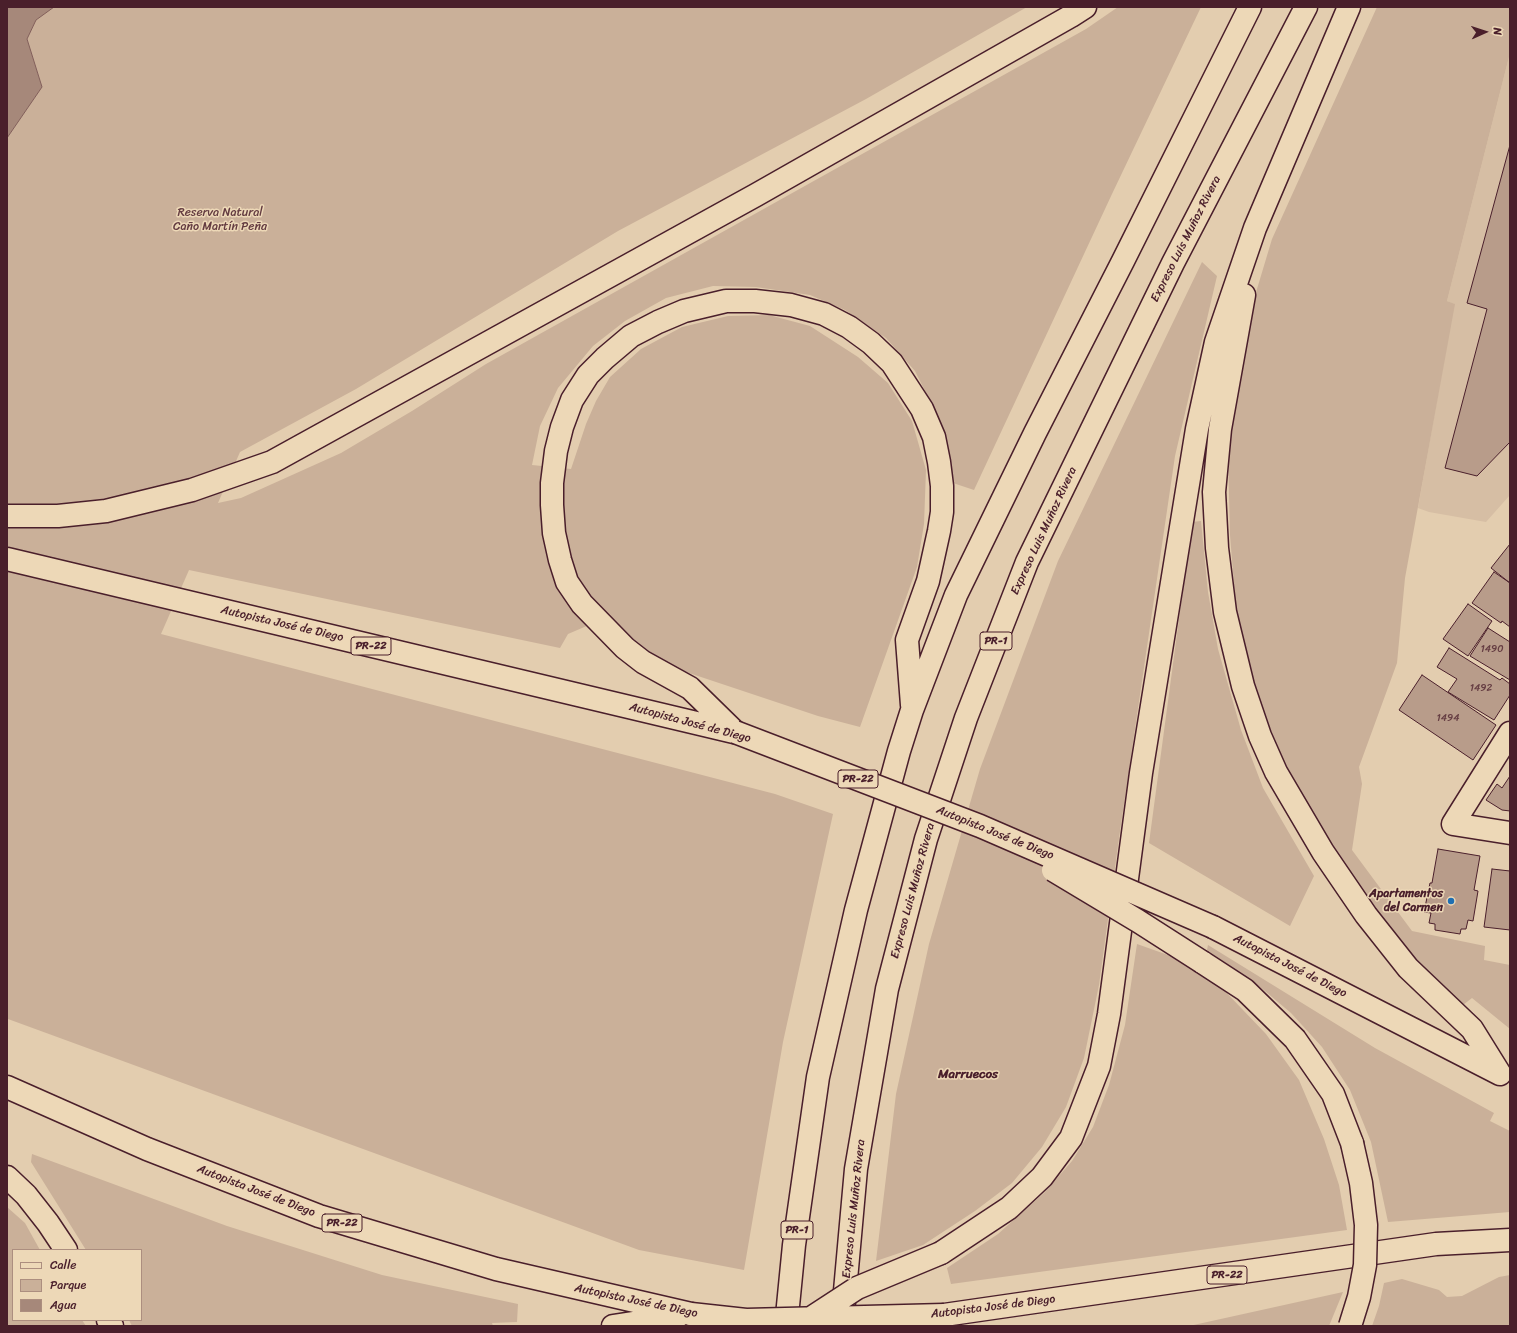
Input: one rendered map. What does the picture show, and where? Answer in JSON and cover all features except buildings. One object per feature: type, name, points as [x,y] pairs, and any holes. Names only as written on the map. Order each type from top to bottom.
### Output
[{"type":"main road","points":[[7,516],[58,516],[106,511],[192,490],[272,462],[756,195],[1085,7]]},
{"type":"main road","name":"PR-1","points":[[786,1326],[794,1245],[818,1077],[856,910],[899,751],[912,710],[956,595],[1031,440],[1123,261],[1250,7]]},
{"type":"main road","name":"Expreso Luis Muñoz Rivera","points":[[842,1326],[856,1169],[888,988],[926,839],[966,718],[1027,562],[1173,263],[1306,7]]},
{"type":"main road","points":[[811,1318],[858,1288],[941,1253],[1010,1208],[1042,1178],[1071,1138],[1099,1066],[1109,1014],[1141,773],[1197,429],[1216,342],[1255,228],[1350,7]]},
{"type":"main road","points":[[1255,228],[1220,429],[1214,492],[1217,548],[1225,612],[1242,686],[1260,736],[1276,772],[1323,852],[1366,915],[1408,968],[1472,1029],[1505,1076]]},
{"type":"main road","points":[[735,732],[690,688],[643,662],[625,648],[582,604],[567,582],[554,533],[552,482],[562,428],[572,400],[588,375],[631,336],[684,311],[726,301],[755,301],[791,305],[824,314],[849,326],[892,363],[922,409],[934,437],[942,486],[939,531],[928,580],[907,640],[912,710]]},
{"type":"main road","name":"Autopista José de Diego","points":[[7,559],[735,732],[980,826],[1213,927],[1505,1076]]},
{"type":"main road","points":[[1510,733],[1453,824],[1510,833]]},
{"type":"main road","points":[[980,826],[1138,921],[1245,990],[1295,1039],[1333,1094],[1352,1143],[1361,1183],[1366,1225],[1365,1265],[1359,1297],[1350,1326]]},
{"type":"main road","name":"Autopista José de Diego","points":[[7,1087],[147,1148],[319,1216],[496,1269],[691,1314],[746,1320],[944,1315],[1436,1244],[1510,1240]]},
{"type":"main road","points":[[7,1177],[26,1194],[65,1249]]},
{"type":"main road","points":[[613,1326],[691,1314]]},
{"type":"shaded area","points":[[1510,53],[1510,495],[1486,522],[1429,512],[1418,508],[1454,304],[1447,301]]},
{"type":"green space","name":"Reserva Natural Caño Martín Peña","points":[[54,7],[1027,7],[866,99],[618,231],[356,389],[240,452],[218,503],[241,498],[341,453],[412,411],[486,364],[1086,29],[1118,7],[1201,7],[974,490],[953,483],[948,453],[935,411],[915,371],[886,338],[845,310],[810,295],[756,287],[713,286],[666,298],[625,321],[593,346],[558,388],[540,426],[532,465],[571,469],[586,424],[596,401],[610,377],[641,349],[682,327],[728,316],[769,315],[810,326],[858,357],[888,383],[912,421],[926,470],[924,524],[917,567],[860,727],[818,716],[683,671],[642,648],[610,616],[568,634],[560,648],[189,570],[161,634],[775,794],[833,814],[783,1042],[744,1270],[639,1250],[8,1019],[7,1021],[7,138],[42,87],[27,39],[36,20]]},
{"type":"green space","points":[[1377,7],[1510,7],[1510,53],[1447,301],[1455,304],[1405,578],[1397,663],[1359,767],[1362,784],[1352,850],[1412,931],[1485,946],[1484,960],[1510,965],[1510,1029],[1472,998],[1463,1005],[1436,981],[1380,920],[1331,847],[1286,769],[1253,684],[1236,610],[1230,535],[1228,455],[1232,406],[1251,309],[1272,239]]},
{"type":"green space","points":[[1202,262],[1217,276],[1175,456],[1099,985],[1084,1058],[1066,1107],[1042,1147],[1012,1183],[975,1211],[923,1245],[876,1261],[896,1094],[929,944],[980,769],[1058,561]]},
{"type":"green space","points":[[1201,521],[1208,592],[1218,649],[1241,730],[1263,788],[1314,876],[1290,926],[1149,843],[1192,522]]},
{"type":"green space","points":[[1137,944],[1182,960],[1221,987],[1266,1034],[1299,1080],[1324,1139],[1339,1185],[1347,1230],[951,1284],[947,1268],[998,1234],[1044,1193],[1072,1161],[1093,1127],[1109,1085],[1125,1025]]},
{"type":"green space","points":[[1208,945],[1375,1048],[1494,1113],[1490,1121],[1510,1131],[1510,1212],[1388,1222],[1371,1142],[1350,1090],[1322,1047],[1291,1013],[1259,986],[1207,950]]},
{"type":"green space","points":[[32,1154],[227,1226],[382,1275],[518,1304],[517,1322],[492,1323],[493,1326],[132,1326],[130,1321],[142,1321],[142,1249],[85,1249],[31,1162]]},
{"type":"green space","points":[[7,1207],[25,1223],[39,1249],[12,1249],[12,1321],[83,1321],[86,1326],[7,1326]]},
{"type":"green space","points":[[1510,1275],[1510,1326],[1372,1326],[1379,1306],[1384,1283],[1402,1279],[1439,1290],[1447,1297],[1462,1296],[1499,1277]]},
{"type":"green space","points":[[1343,1292],[1329,1326],[1189,1326]]},
{"type":"water","points":[[7,7],[54,7],[36,20],[27,39],[42,87],[7,138]]},
{"type":"place","name":"Apartamentos del Carmen","points":[[1451,901]]},
{"type":"district","name":"Marruecos","points":[[968,1075]]}]
